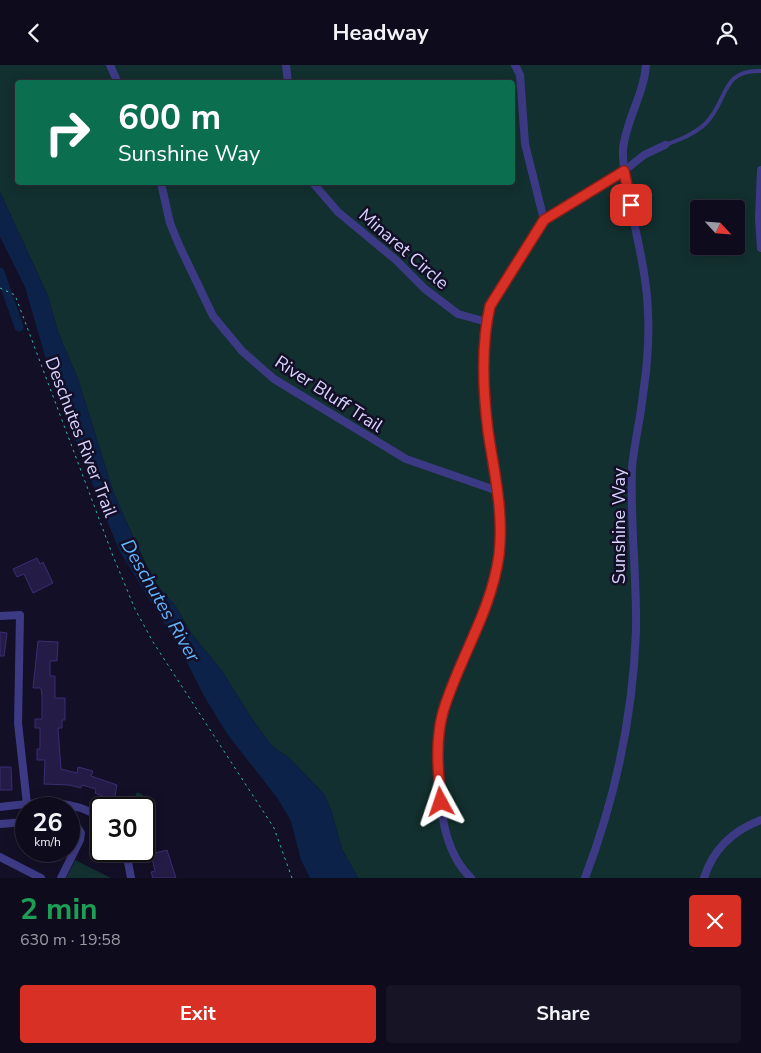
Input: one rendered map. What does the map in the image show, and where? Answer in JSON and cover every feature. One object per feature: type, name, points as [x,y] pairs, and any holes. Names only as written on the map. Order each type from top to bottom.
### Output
[{"type":"street","points":[[110,65],[117,80]]},
{"type":"street","points":[[286,65],[288,80]]},
{"type":"street","points":[[515,65],[520,75],[528,161],[544,220]]},
{"type":"street","points":[[624,171],[623,149],[626,131],[642,89],[646,65]]},
{"type":"street","points":[[471,878],[456,858],[448,841],[443,818],[437,749],[443,711],[482,621],[496,575],[501,535],[498,491],[484,401],[486,322],[490,306],[544,220],[624,171],[644,155],[665,145]]},
{"type":"street","points":[[761,170],[761,247]]},
{"type":"street","name":"Sunshine Way","points":[[585,878],[612,794],[626,738],[635,649],[631,497],[632,464],[644,391],[649,335],[647,292],[624,171]]},
{"type":"street","name":"River Bluff Trail","points":[[161,185],[176,238],[212,316],[242,351],[274,379],[406,459],[498,491]]},
{"type":"street","name":"Minaret Circle","points":[[315,185],[338,212],[396,260],[425,289],[458,314],[486,322]]},
{"type":"street","points":[[0,616],[20,615],[18,723],[26,797]]},
{"type":"street","points":[[0,807],[15,807]]},
{"type":"street","points":[[704,878],[712,857],[725,841],[741,829],[761,821]]},
{"type":"street","points":[[0,824],[15,823]]},
{"type":"street","points":[[0,857],[42,878]]},
{"type":"street","points":[[61,878],[69,862]]},
{"type":"street","points":[[129,862],[131,878]]},
{"type":"lane","points":[[665,145],[695,132],[707,122],[729,85],[739,73],[761,71]]},
{"type":"path","name":"Deschutes River Trail","points":[[0,288],[16,295],[113,557],[135,609],[153,642],[274,828],[292,878]]},
{"type":"green space","points":[[0,65],[761,65],[761,878],[358,878],[342,849],[331,810],[324,794],[288,757],[272,746],[252,719],[222,671],[191,633],[177,608],[155,583],[113,491],[78,379],[58,332],[48,296],[0,192]]},
{"type":"green space","points":[[137,792],[144,797],[135,797]]},
{"type":"green space","points":[[74,862],[79,862],[111,878],[66,878]]},
{"type":"water","name":"Deschutes River","points":[[0,192],[48,296],[58,332],[78,379],[113,491],[146,567],[155,583],[177,608],[191,633],[222,671],[252,719],[272,746],[288,757],[324,794],[331,810],[342,849],[358,878],[310,878],[301,860],[291,821],[278,799],[228,735],[204,696],[180,649],[119,550],[79,450],[45,356],[25,287],[0,237]]},
{"type":"building","points":[[37,558],[40,564],[43,562],[53,583],[33,593],[24,574],[17,577],[13,569]]},
{"type":"building","points":[[0,632],[7,633],[4,656],[0,656]]},
{"type":"building","points":[[38,641],[58,642],[57,661],[50,661],[50,676],[55,676],[55,698],[65,698],[65,720],[62,720],[62,728],[58,728],[61,769],[77,773],[78,767],[93,771],[91,776],[117,785],[115,797],[104,797],[95,793],[96,789],[82,785],[81,788],[69,785],[44,784],[45,760],[37,760],[37,749],[40,749],[40,728],[35,728],[35,719],[42,719],[42,695],[41,688],[33,688]]},
{"type":"building","points":[[0,767],[11,767],[12,790],[0,790]]},
{"type":"building","points":[[167,850],[176,878],[153,878],[151,872],[155,871],[153,862],[155,862],[155,853]]},
{"type":"waterway","points":[[0,272],[19,327]]},
{"type":"route","points":[[441,802],[437,749],[443,711],[482,621],[496,575],[501,535],[501,515],[484,401],[486,322],[490,306],[544,220],[624,171],[631,205]]}]
